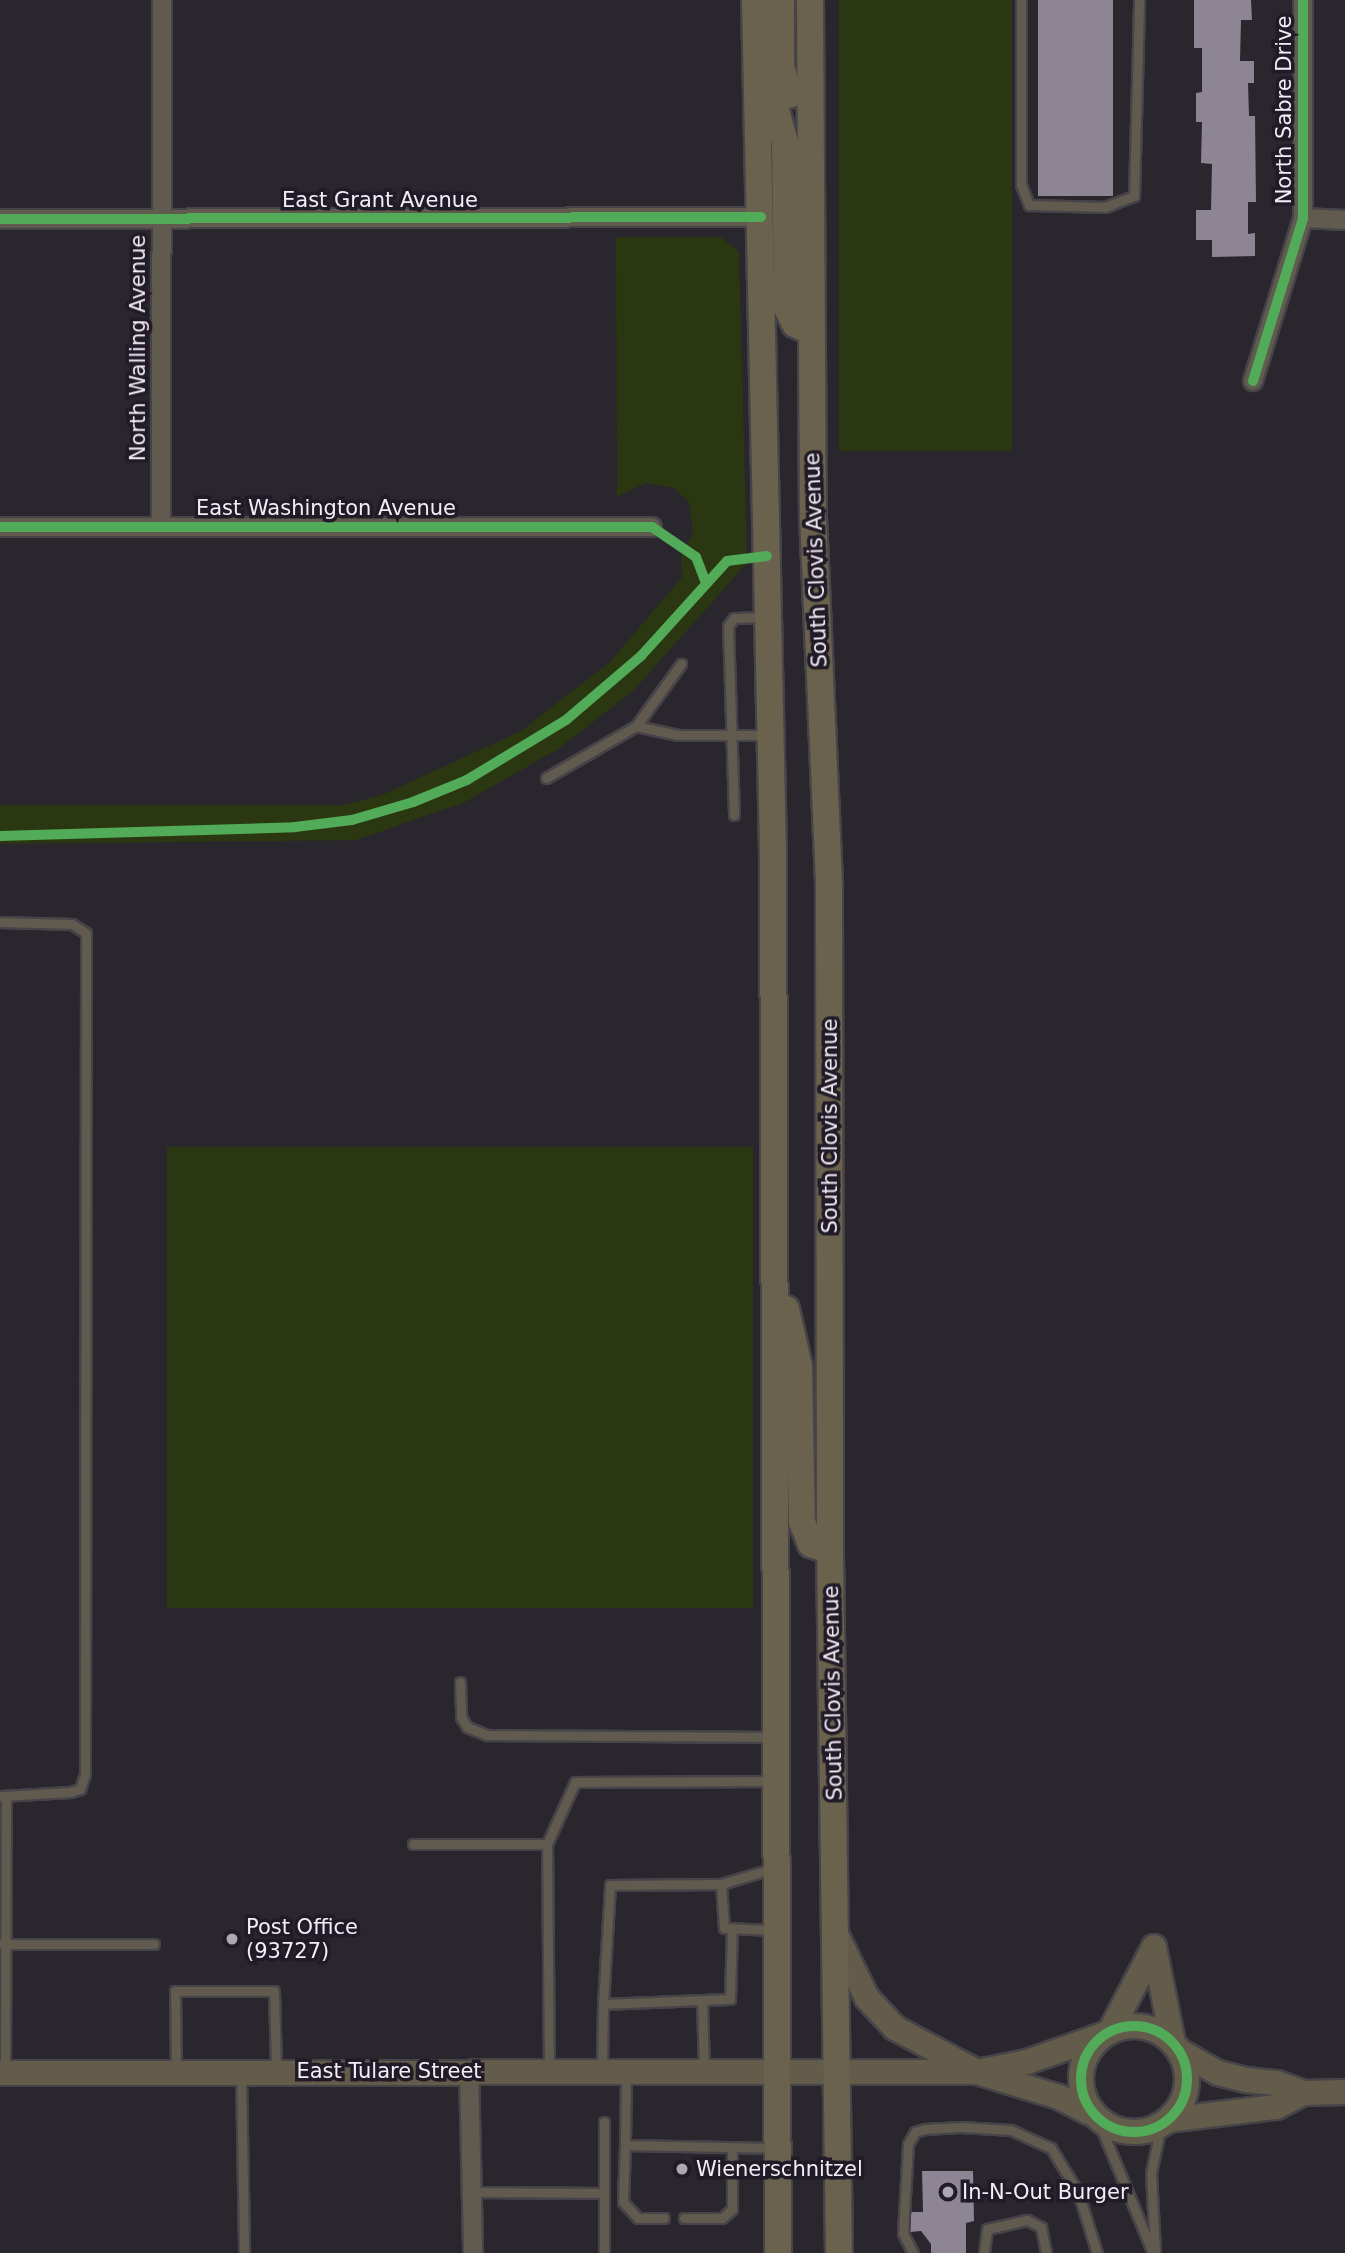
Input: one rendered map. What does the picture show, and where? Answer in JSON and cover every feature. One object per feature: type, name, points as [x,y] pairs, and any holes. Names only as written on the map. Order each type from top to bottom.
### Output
[{"type":"main road","points":[[755,0],[770,735],[775,1263],[778,2253]]},
{"type":"main road","points":[[781,0],[781,67],[808,161]]},
{"type":"main road","name":"South Clovis Avenue","points":[[810,0],[808,161],[813,516],[829,887],[830,1551],[839,2253]]},
{"type":"main road","points":[[756,43],[785,142],[787,308],[795,324],[810,331]]},
{"type":"main road","points":[[775,1263],[799,1366],[802,1522],[811,1544],[830,1551]]},
{"type":"street","name":"North Walling Avenue","points":[[161,527],[162,0]]},
{"type":"street","name":"North Sabre Drive","points":[[1253,381],[1303,218],[1303,0]]},
{"type":"street","name":"East Grant Avenue","points":[[0,219],[761,217]]},
{"type":"street","points":[[1303,218],[1345,219]]},
{"type":"street","name":"East Washington Avenue","points":[[0,527],[652,527]]},
{"type":"street","points":[[837,1936],[867,1998],[887,2021],[977,2072],[1059,2097],[1129,2131],[1165,2122],[1276,2107],[1304,2093]]},
{"type":"street","points":[[1093,2115],[1081,2083],[1083,2065],[1107,2033],[1154,1947],[1176,2047],[1187,2083],[1183,2099],[1165,2122]]},
{"type":"street","points":[[977,2072],[1027,2062],[1107,2033],[1138,2026],[1154,2030],[1218,2073],[1304,2093],[1345,2092]]},
{"type":"street","name":"East Tulare Street","points":[[2,2073],[614,2069],[977,2072]]},
{"type":"street","points":[[469,2070],[473,2253]]},
{"type":"lane","points":[[1021,0],[1021,185],[1029,205],[1105,207],[1134,196],[1139,0]]},
{"type":"lane","points":[[734,816],[728,626],[734,618],[768,617]]},
{"type":"lane","points":[[546,778],[636,726],[681,664]]},
{"type":"lane","points":[[636,726],[678,735],[770,735]]},
{"type":"lane","points":[[0,922],[72,924],[86,933],[85,1774],[80,1790],[3,1796],[2,2073]]},
{"type":"lane","points":[[460,1682],[461,1717],[467,1727],[487,1735],[776,1737]]},
{"type":"lane","points":[[549,2070],[547,1844],[575,1782],[776,1781]]},
{"type":"lane","points":[[413,1844],[547,1844]]},
{"type":"lane","points":[[664,2218],[638,2218],[623,2202],[625,2145],[603,2004],[610,1885],[721,1884],[776,1868]]},
{"type":"lane","points":[[721,1884],[724,1928],[776,1930]]},
{"type":"lane","points":[[603,2004],[730,1999],[732,1928]]},
{"type":"lane","points":[[3,1944],[154,1944]]},
{"type":"lane","points":[[176,2071],[175,1991],[274,1991],[276,2072]]},
{"type":"lane","points":[[702,2000],[704,2070]]},
{"type":"lane","points":[[241,2072],[244,2253]]},
{"type":"lane","points":[[1093,2115],[1154,2253]]},
{"type":"lane","points":[[604,2122],[604,2253]]},
{"type":"lane","points":[[1154,2253],[1150,2197],[1165,2122]]},
{"type":"lane","points":[[912,2253],[903,2233],[908,2144],[915,2132],[961,2127],[1011,2130],[1051,2148],[1078,2192],[1097,2253]]},
{"type":"lane","points":[[625,2145],[778,2148]]},
{"type":"lane","points":[[684,2218],[722,2218],[732,2209],[732,2147]]},
{"type":"lane","points":[[472,2192],[604,2193]]},
{"type":"lane","points":[[984,2253],[987,2228],[1027,2220],[1041,2227],[1046,2253]]},
{"type":"green space","points":[[839,0],[1012,0],[1012,451],[839,451]]},
{"type":"green space","points":[[616,237],[720,237],[739,251],[747,563],[633,691],[558,749],[463,803],[356,840],[0,844],[0,805],[344,805],[382,795],[521,731],[611,661],[682,577],[681,555],[693,532],[689,502],[674,488],[645,483],[617,497]]},
{"type":"green space","points":[[167,1147],[753,1147],[753,1608],[167,1608]]},
{"type":"building","points":[[1038,0],[1113,0],[1113,196],[1038,196]]},
{"type":"building","points":[[1194,0],[1251,0],[1252,20],[1241,20],[1240,61],[1254,61],[1254,83],[1248,83],[1249,116],[1255,116],[1256,202],[1248,202],[1248,234],[1255,233],[1255,256],[1212,257],[1212,240],[1196,240],[1196,210],[1211,210],[1212,164],[1201,163],[1202,122],[1196,122],[1196,93],[1202,92],[1202,48],[1194,48]]},
{"type":"building","name":"In-N-Out Burger","points":[[922,2171],[973,2171],[974,2221],[966,2223],[966,2253],[931,2253],[931,2244],[921,2231],[910,2232],[911,2212],[923,2212]]},
{"type":"cycle path","points":[[1253,381],[1303,218],[1303,0]]},
{"type":"cycle path","points":[[0,219],[761,217]]},
{"type":"cycle path","points":[[0,527],[652,527],[696,557],[705,581]]},
{"type":"cycle path","points":[[0,836],[295,827],[352,820],[413,802],[467,780],[566,720],[641,656],[727,561],[767,556]]},
{"type":"cycle path","points":[[1134,2026],[1154,2030],[1171,2042],[1183,2059],[1187,2079],[1183,2099],[1171,2116],[1154,2128],[1134,2132],[1114,2128],[1097,2116],[1085,2099],[1081,2079],[1085,2059],[1097,2042],[1114,2030],[1134,2026]]},
{"type":"place","name":"Post Office (93727)","points":[[232,1939]]},
{"type":"place","name":"Wienerschnitzel","points":[[682,2169]]},
{"type":"place","name":"In-N-Out Burger","points":[[948,2192]]}]
